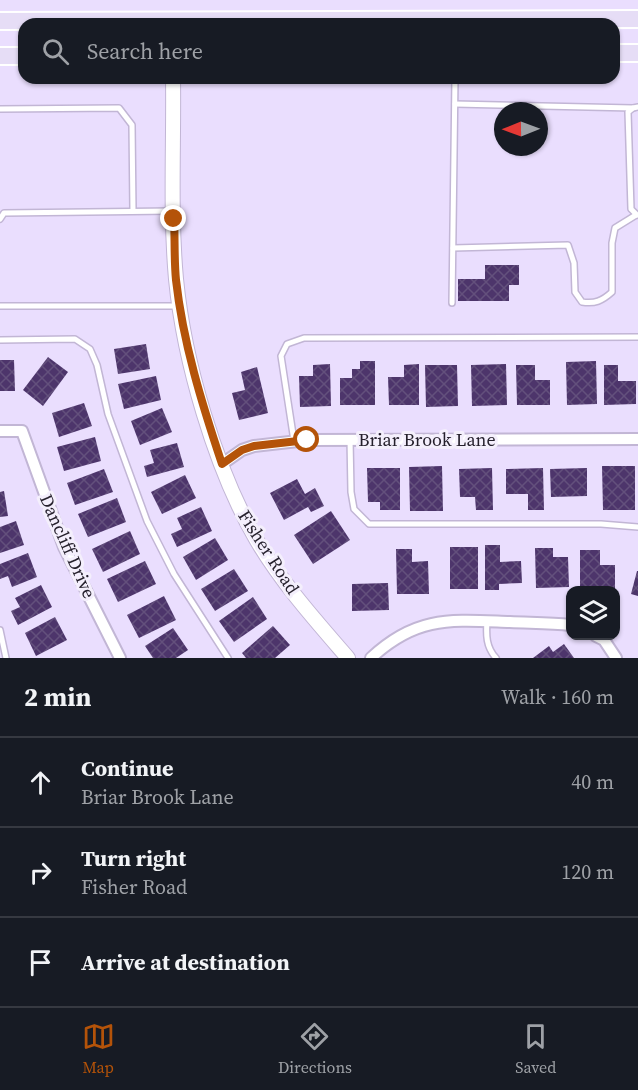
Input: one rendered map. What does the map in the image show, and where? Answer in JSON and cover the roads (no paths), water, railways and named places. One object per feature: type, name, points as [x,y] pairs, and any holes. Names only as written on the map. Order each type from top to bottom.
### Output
[{"type":"main road","points":[[620,19],[638,19]]},
{"type":"main road","points":[[0,21],[18,21]]},
{"type":"main road","points":[[620,53],[638,53]]},
{"type":"main road","points":[[0,56],[18,56]]},
{"type":"street","name":"Fisher Road","points":[[173,84],[176,279],[200,398],[237,505],[258,541],[315,620],[348,658]]},
{"type":"street","name":"Dancliff Drive","points":[[0,431],[22,431],[64,547],[120,658]]},
{"type":"street","name":"Briar Brook Lane","points":[[222,464],[242,450],[254,446],[294,441],[638,439]]},
{"type":"street","points":[[371,658],[400,635],[449,620],[566,625]]},
{"type":"street","points":[[604,640],[616,658]]},
{"type":"lane","points":[[452,303],[455,84]]},
{"type":"lane","points":[[455,104],[635,107]]},
{"type":"lane","points":[[453,248],[568,245],[574,263],[575,292],[582,302],[592,304],[603,300],[612,292],[612,243],[615,228],[637,216],[631,209],[628,112],[635,107]]},
{"type":"lane","points":[[0,109],[118,108],[132,125],[133,211]]},
{"type":"lane","points":[[0,219],[4,213],[174,210]]},
{"type":"lane","points":[[0,306],[180,306]]},
{"type":"lane","points":[[294,441],[281,356],[287,344],[304,338],[638,337]]},
{"type":"lane","points":[[0,340],[75,339],[90,349],[97,365],[108,414],[147,521],[174,574],[228,658]]},
{"type":"lane","points":[[350,440],[351,492],[354,509],[369,524],[601,524],[638,527]]},
{"type":"lane","points":[[487,621],[486,636],[491,652],[496,658]]},
{"type":"lane","points":[[0,630],[6,658]]}]
